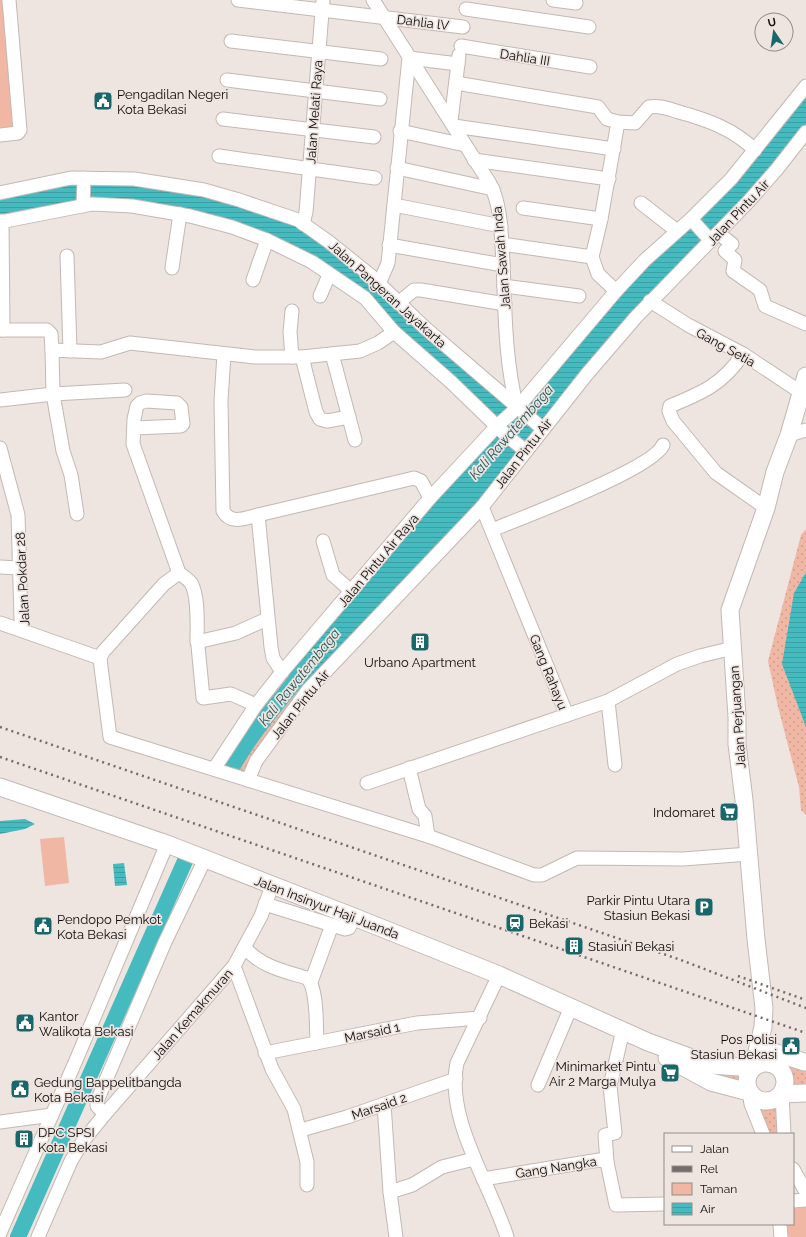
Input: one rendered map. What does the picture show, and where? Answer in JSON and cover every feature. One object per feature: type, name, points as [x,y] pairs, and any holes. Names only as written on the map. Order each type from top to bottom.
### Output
[{"type":"main road","name":"Jalan Perjuangan","points":[[753,1068],[763,1027],[763,1004],[737,744],[730,610],[766,508],[775,472],[789,435],[806,376]]},
{"type":"main road","name":"Jalan Insinyur Haji Juanda","points":[[0,787],[168,844],[354,917],[499,976],[648,1042],[710,1065],[753,1068]]},
{"type":"main road","points":[[763,1027],[772,1059],[784,1075],[785,1087],[782,1094],[776,1099],[766,1102],[756,1099],[749,1092],[746,1081],[753,1068],[772,1059],[805,1062]]},
{"type":"main road","name":"Jalan Insinyur Haji Juanda","points":[[648,1042],[671,1060],[711,1082],[749,1092]]},
{"type":"main road","points":[[782,1094],[806,1093]]},
{"type":"street","points":[[0,135],[18,133],[20,130],[9,0]]},
{"type":"street","name":"Dahlia lV","points":[[238,0],[322,5],[383,17],[463,27]]},
{"type":"street","name":"Jalan Sawah Inda","points":[[373,0],[493,189],[501,226],[510,379],[517,408]]},
{"type":"street","points":[[553,0],[576,3]]},
{"type":"street","name":"Jalan Melati Raya","points":[[303,224],[306,212],[310,169],[322,5]]},
{"type":"street","points":[[589,27],[466,5],[452,123],[614,149]]},
{"type":"street","points":[[231,41],[381,59]]},
{"type":"street","name":"Dahlia III","points":[[461,46],[590,67]]},
{"type":"street","points":[[379,284],[388,263],[400,131],[409,58],[458,64]]},
{"type":"street","points":[[227,80],[380,99]]},
{"type":"street","points":[[456,83],[598,107],[607,119],[618,122],[634,123],[649,107],[661,106],[717,123],[742,139],[755,150]]},
{"type":"street","name":"Jalan Pintu Air Raya","points":[[216,769],[256,705],[282,672],[430,498],[497,426],[517,408],[644,260],[692,220],[726,184],[806,86]]},
{"type":"street","points":[[224,119],[374,137]]},
{"type":"street","points":[[616,291],[598,274],[592,257],[609,179],[618,122]]},
{"type":"street","points":[[400,131],[465,145]]},
{"type":"street","name":"Jalan Pintu Air","points":[[246,779],[256,761],[308,690],[482,506],[587,374],[650,301],[777,169],[806,132]]},
{"type":"street","points":[[219,156],[375,178]]},
{"type":"street","points":[[474,160],[609,179]]},
{"type":"street","points":[[397,168],[493,189]]},
{"type":"street","name":"Jalan Pangeran Jayakarta","points":[[0,194],[71,178],[134,179],[204,190],[239,200],[303,224],[329,242],[379,284],[398,303],[517,408],[543,428]]},
{"type":"street","points":[[82,206],[84,178]]},
{"type":"street","points":[[641,203],[677,231]]},
{"type":"street","points":[[77,514],[70,473],[63,451],[53,394],[51,334],[47,330],[2,330],[1,222],[92,204],[132,206],[180,214],[232,227],[267,240],[312,262],[364,298],[394,332],[526,451]]},
{"type":"street","points":[[394,205],[501,226]]},
{"type":"street","points":[[523,208],[601,218]]},
{"type":"street","points":[[172,268],[180,214]]},
{"type":"street","points":[[692,220],[711,236],[732,244],[725,251],[735,260],[733,271],[760,290],[765,306],[806,324]]},
{"type":"street","points":[[253,280],[267,240]]},
{"type":"street","points":[[502,244],[592,257]]},
{"type":"street","points":[[389,245],[503,265]]},
{"type":"street","points":[[67,256],[70,351]]},
{"type":"street","points":[[320,296],[329,275]]},
{"type":"street","points":[[504,286],[579,296]]},
{"type":"street","points":[[398,303],[414,290],[421,290],[505,304]]},
{"type":"street","name":"Gang Setia","points":[[650,301],[688,325],[743,354],[802,393]]},
{"type":"street","points":[[292,311],[290,332],[316,412],[320,419],[327,421],[349,417]]},
{"type":"street","points":[[52,350],[102,352],[130,343],[266,358],[297,357],[332,354],[367,348],[394,332]]},
{"type":"street","points":[[224,354],[221,402],[223,511],[226,516],[235,520],[414,478],[421,482],[430,498]]},
{"type":"street","points":[[332,354],[355,440]]},
{"type":"street","points":[[743,354],[732,369],[719,382],[708,389],[670,406],[669,409],[673,421],[706,463],[716,473],[766,508]]},
{"type":"street","points":[[0,400],[53,394],[125,390]]},
{"type":"street","points":[[135,428],[133,444],[179,573],[190,582],[194,593],[197,642],[236,633],[267,619]]},
{"type":"street","points":[[789,435],[806,430]]},
{"type":"street","points":[[492,530],[603,484],[653,455],[663,444]]},
{"type":"street","name":"Jalan Pokdar 28","points":[[0,448],[17,508],[21,619],[24,632],[100,658]]},
{"type":"street","name":"Gang Rahayu","points":[[482,506],[567,715],[608,702],[677,664],[705,654],[733,648]]},
{"type":"street","points":[[258,515],[267,619],[273,658],[282,672]]},
{"type":"street","points":[[323,541],[333,575],[351,591]]},
{"type":"street","points":[[0,567],[19,568]]},
{"type":"street","points":[[179,573],[164,584],[103,652],[100,658],[110,737],[428,836],[534,875],[542,875],[577,858],[683,859],[749,854]]},
{"type":"street","points":[[0,623],[24,632]]},
{"type":"street","points":[[198,646],[203,698],[231,694],[256,705]]},
{"type":"street","points":[[608,702],[615,765]]},
{"type":"street","points":[[367,783],[567,715]]},
{"type":"street","points":[[409,768],[414,780],[418,809],[425,816],[428,836]]},
{"type":"street","points":[[0,1233],[168,844]]},
{"type":"street","points":[[105,1114],[98,1106],[97,1101],[165,942],[205,859]]},
{"type":"street","name":"Jalan Kemakmuran","points":[[38,1237],[71,1161],[83,1141],[234,966],[245,948],[272,886]]},
{"type":"street","points":[[265,904],[332,925],[349,928],[354,917]]},
{"type":"street","points":[[311,982],[332,925]]},
{"type":"street","points":[[245,948],[258,961],[281,971],[307,978],[311,982],[314,991],[317,1043]]},
{"type":"street","points":[[234,966],[266,1053],[294,1109],[301,1130],[307,1162],[308,1185]]},
{"type":"street","points":[[499,976],[457,1063],[456,1079],[459,1109],[474,1159],[500,1216],[507,1237]]},
{"type":"street","points":[[538,1085],[571,1007]]},
{"type":"street","name":"Marsaid 1","points":[[266,1053],[417,1023],[480,1018]]},
{"type":"street","points":[[607,1162],[604,1135],[615,1133],[610,1086],[623,1030]]},
{"type":"street","name":"Marsaid 2","points":[[301,1130],[384,1104],[456,1079]]},
{"type":"street","points":[[749,1092],[751,1104],[763,1133]]},
{"type":"street","points":[[782,1094],[784,1133]]},
{"type":"street","points":[[384,1104],[390,1192],[396,1237]]},
{"type":"street","points":[[0,1122],[52,1115]]},
{"type":"street","points":[[390,1192],[412,1185],[442,1167],[474,1159]]},
{"type":"street","name":"Gang Nangka","points":[[483,1179],[599,1160],[607,1162],[616,1206],[664,1204]]},
{"type":"street","points":[[794,1171],[806,1192]]},
{"type":"street","points":[[794,1201],[806,1200]]},
{"type":"street","points":[[780,1225],[781,1237]]},
{"type":"green space","points":[[0,0],[5,0],[15,129],[0,130]]},
{"type":"green space","points":[[806,529],[806,572],[794,593],[806,723],[806,815],[801,810],[799,787],[778,707],[768,661],[801,535]]},
{"type":"green space","points":[[282,672],[308,690],[248,780],[214,769]]},
{"type":"green space","points":[[64,837],[69,883],[45,886],[40,839]]},
{"type":"green space","points":[[682,1054],[749,1073],[747,1087],[757,1099],[763,1101],[774,1099],[778,1096],[784,1086],[784,1075],[774,1065],[806,1062],[806,1093],[782,1094],[784,1133],[763,1133],[749,1092],[711,1082]]},
{"type":"green space","points":[[806,1200],[806,1237],[781,1237],[780,1225],[794,1225],[794,1201]]},
{"type":"water","points":[[806,85],[806,132],[650,301],[482,507],[308,690],[282,672],[496,426],[365,298],[252,236],[109,205],[0,222],[0,193],[17,189],[134,179],[298,220],[517,408],[691,219]]},
{"type":"water","points":[[806,572],[806,727],[782,664],[794,593]]},
{"type":"water","points":[[25,819],[35,824],[25,829],[0,834],[0,821]]},
{"type":"water","points":[[124,863],[127,885],[115,886],[113,864]]},
{"type":"waterway","name":"Kali Rawatembaga","points":[[229,773],[256,731],[308,665]]},
{"type":"waterway","name":"Kali Rawatembaga","points":[[18,1237],[185,861]]},
{"type":"railway","points":[[0,727],[681,960],[806,1008]]},
{"type":"railway","points":[[0,757],[806,1033]]},
{"type":"railway","points":[[738,976],[806,1000]]},
{"type":"place","name":"Pengadilan Negeri Kota Bekasi","points":[[103,101]]},
{"type":"place","name":"Urbano Apartment","points":[[420,642]]},
{"type":"place","name":"Indomaret","points":[[729,812]]},
{"type":"place","name":"Parkir Pintu Utara Stasiun Bekasi","points":[[704,907]]},
{"type":"place","name":"Bekasi","points":[[515,923]]},
{"type":"place","name":"Pendopo Pemkot Kota Bekasi","points":[[43,926]]},
{"type":"place","name":"Stasiun Bekasi","points":[[574,946]]},
{"type":"place","name":"Kantor Walikota Bekasi","points":[[25,1023]]},
{"type":"place","name":"Pos Polisi Stasiun Bekasi","points":[[791,1046]]},
{"type":"place","name":"Minimarket Pintu Air 2 Marga Mulya","points":[[670,1073]]},
{"type":"place","name":"Gedung Bappelitbangda Kota Bekasi","points":[[20,1089]]},
{"type":"place","name":"DPC SPSI Kota Bekasi","points":[[24,1139]]}]
